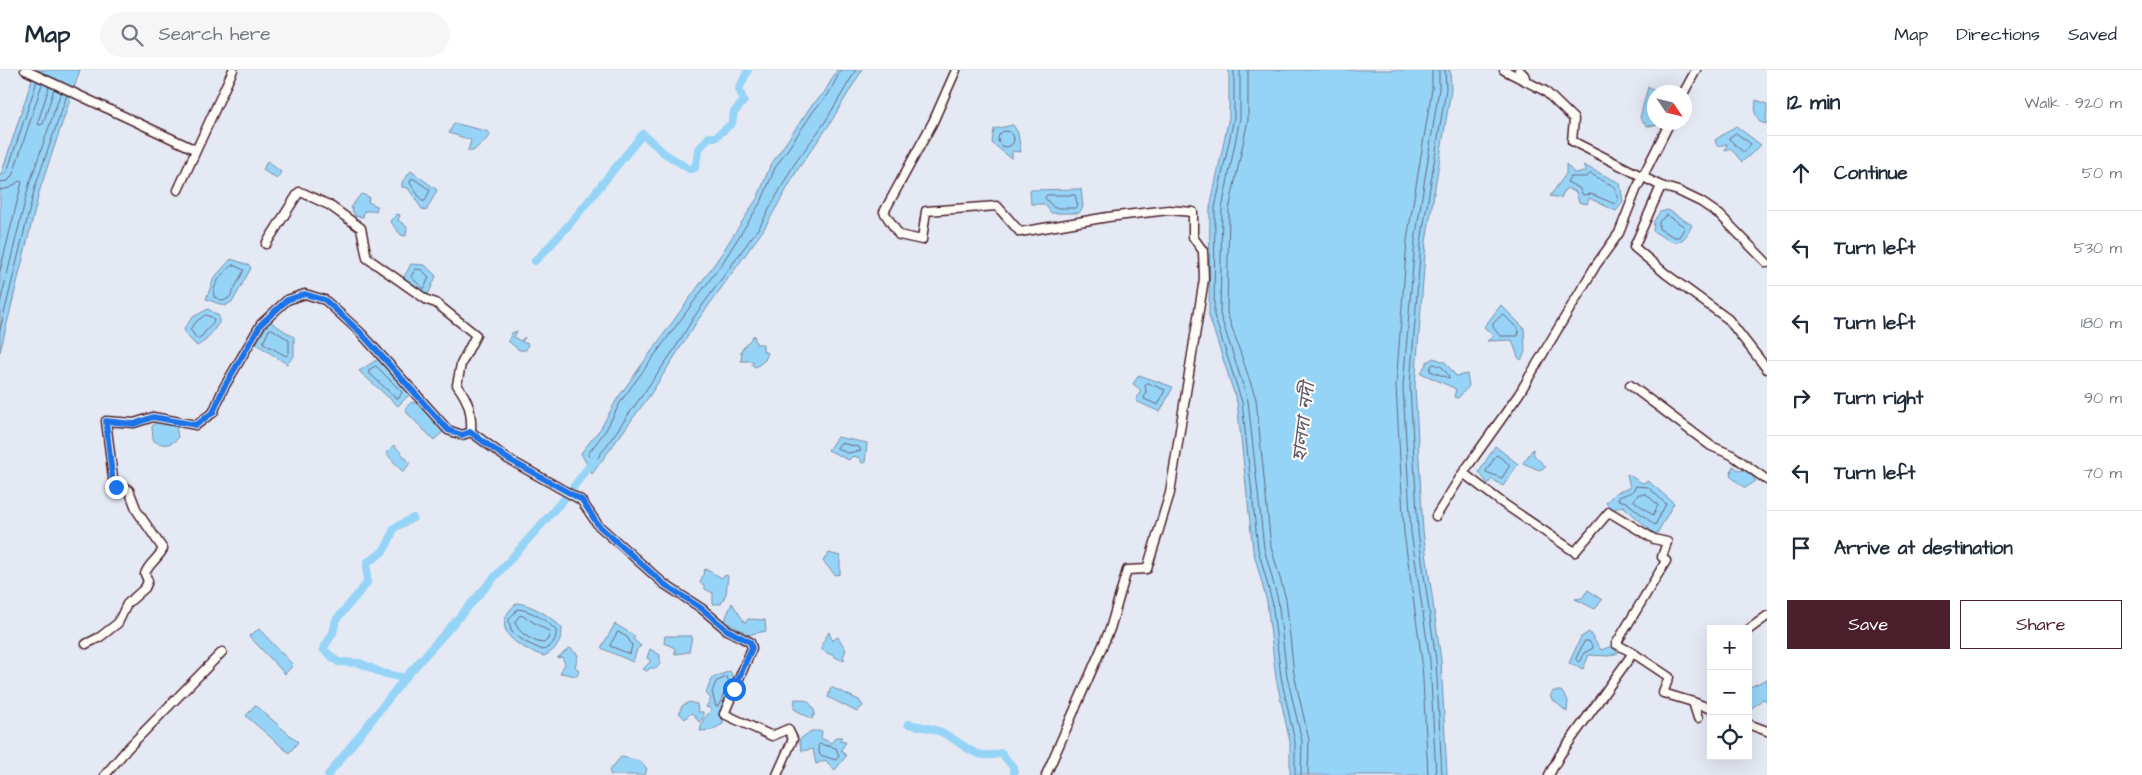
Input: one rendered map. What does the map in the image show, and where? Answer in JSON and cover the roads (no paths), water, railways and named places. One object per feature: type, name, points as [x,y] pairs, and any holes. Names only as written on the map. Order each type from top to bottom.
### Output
[{"type":"street","points":[[178,190],[233,70]]},
{"type":"street","points":[[956,70],[933,122],[884,212],[899,234],[922,240],[926,211],[956,208],[997,206],[1020,232],[1108,217],[1169,210],[1193,212],[1193,237],[1203,251],[1204,279],[1170,493],[1150,561],[1147,568],[1126,570],[1110,629],[1046,775]]},
{"type":"street","points":[[1504,70],[1545,91],[1574,119],[1572,141],[1660,186],[1678,191],[1701,202],[1720,215],[1767,262]]},
{"type":"street","points":[[1519,70],[1524,74],[1526,82]]},
{"type":"street","points":[[1688,85],[1696,70]]},
{"type":"street","points":[[26,71],[196,150]]},
{"type":"street","points":[[1436,516],[1463,473],[1519,394],[1596,265],[1619,233],[1643,176],[1666,130]]},
{"type":"street","points":[[1660,186],[1634,247],[1666,274],[1728,319],[1767,369]]},
{"type":"street","points":[[266,244],[299,192],[330,205],[361,228],[366,258],[427,300],[436,303],[476,335],[461,364],[457,385],[465,395],[472,413],[470,432]]},
{"type":"street","points":[[86,644],[100,637],[118,622],[127,604],[145,588],[148,581],[145,574],[148,566],[159,557],[163,550],[137,511],[128,490],[114,486],[106,421],[134,424],[153,417],[196,425],[202,422],[206,416],[213,413],[223,389],[261,324],[287,300],[305,294],[325,300],[360,332],[448,430],[462,435],[470,432]]},
{"type":"street","points":[[1630,385],[1711,446],[1732,455],[1767,480]]},
{"type":"street","points":[[470,432],[551,484],[582,500],[598,525],[664,584],[701,608],[727,630],[750,642],[752,648],[724,714],[772,736],[788,729],[793,739],[777,775]]},
{"type":"street","points":[[1463,473],[1504,504],[1575,552],[1609,512],[1654,539],[1666,542],[1662,557],[1666,561],[1616,644],[1669,677],[1663,693],[1707,707]]},
{"type":"street","points":[[1752,627],[1767,616]]},
{"type":"street","points":[[106,775],[128,748],[222,652]]},
{"type":"street","points":[[1548,775],[1560,755],[1633,653]]},
{"type":"street","points":[[1693,702],[1698,718]]},
{"type":"street","points":[[1752,726],[1767,732]]},
{"type":"water","points":[[35,70],[80,70],[40,189],[0,352],[0,178]]},
{"type":"water","points":[[837,70],[862,70],[829,125],[798,169],[764,229],[698,320],[650,395],[592,474],[581,453],[601,428],[617,399],[718,259],[758,197],[770,166],[811,106],[824,93]]},
{"type":"water","name":"হালদা নদী","points":[[1229,70],[1450,70],[1451,90],[1426,242],[1415,386],[1423,531],[1441,660],[1447,775],[1290,775],[1290,742],[1276,678],[1267,602],[1253,550],[1237,402],[1209,316],[1210,208],[1229,117]]},
{"type":"water","points":[[1647,91],[1647,126],[1640,118]]},
{"type":"water","points":[[1756,100],[1767,104],[1766,124],[1760,122],[1755,113]]},
{"type":"water","points":[[454,123],[489,132],[490,136],[473,151],[468,151],[471,140],[449,133]]},
{"type":"water","points":[[1013,125],[1018,133],[1021,152],[1012,151],[1012,159],[992,143],[994,129]]},
{"type":"water","points":[[1736,126],[1761,145],[1742,162],[1731,149],[1725,150],[1727,144],[1717,146],[1715,140]]},
{"type":"water","points":[[267,161],[281,172],[277,179],[263,170]]},
{"type":"water","points":[[1566,164],[1574,173],[1586,172],[1583,165],[1620,183],[1623,202],[1616,211],[1589,198],[1587,204],[1579,202],[1576,192],[1566,188],[1561,198],[1550,196],[1566,174]]},
{"type":"water","points":[[411,171],[437,190],[426,211],[422,209],[408,188],[402,187],[402,182]]},
{"type":"water","points":[[1081,189],[1083,207],[1079,213],[1051,213],[1045,204],[1031,204],[1030,190]]},
{"type":"water","points":[[361,194],[369,197],[368,202],[377,206],[376,211],[364,211],[363,217],[355,216],[351,207]]},
{"type":"water","points":[[1668,210],[1692,225],[1688,233],[1680,241],[1671,241],[1653,231],[1654,221],[1660,212]]},
{"type":"water","points":[[397,214],[400,215],[398,220],[407,227],[406,236],[401,235],[390,221]]},
{"type":"water","points":[[231,259],[249,265],[251,268],[233,301],[225,306],[206,299],[214,278]]},
{"type":"water","points":[[411,264],[425,265],[436,276],[428,295],[420,294],[404,277]]},
{"type":"water","points":[[1501,305],[1524,328],[1525,353],[1521,360],[1518,357],[1512,340],[1487,341],[1494,336],[1484,327]]},
{"type":"water","points":[[208,309],[219,316],[219,323],[206,340],[197,346],[186,335],[184,328],[193,317]]},
{"type":"water","points":[[269,321],[294,337],[294,356],[287,364],[256,344]]},
{"type":"water","points":[[517,331],[514,337],[520,341],[525,337],[522,342],[528,344],[526,350],[519,350],[508,341],[512,333]]},
{"type":"water","points":[[754,335],[756,344],[763,344],[763,351],[768,353],[765,360],[756,367],[752,365],[753,361],[741,361],[742,352],[740,352]]},
{"type":"water","points":[[1433,358],[1445,362],[1456,376],[1467,374],[1469,386],[1458,398],[1454,397],[1456,389],[1421,373],[1427,362]]},
{"type":"water","points":[[378,359],[410,394],[398,406],[359,371]]},
{"type":"water","points":[[1139,375],[1173,387],[1160,412],[1136,401],[1141,390],[1133,384]]},
{"type":"water","points":[[412,402],[419,404],[444,431],[434,440],[408,414],[405,408]]},
{"type":"water","points":[[157,422],[176,425],[178,438],[172,443],[166,444],[153,440],[152,426]]},
{"type":"water","points":[[837,437],[867,443],[865,463],[862,463],[860,458],[853,456],[849,460],[828,450]]},
{"type":"water","points":[[394,445],[410,463],[403,472],[386,453]]},
{"type":"water","points":[[1495,446],[1518,464],[1503,486],[1492,479],[1488,484],[1479,472]]},
{"type":"water","points":[[1533,449],[1534,455],[1546,467],[1539,470],[1523,463]]},
{"type":"water","points":[[1733,466],[1740,471],[1746,469],[1756,481],[1745,488],[1730,476]]},
{"type":"water","points":[[1627,474],[1642,483],[1648,481],[1674,503],[1656,535],[1623,506],[1612,510],[1606,503],[1615,493],[1630,488]]},
{"type":"water","points":[[829,553],[840,556],[840,574],[835,575],[823,561]]},
{"type":"water","points":[[705,569],[722,578],[725,575],[728,576],[726,594],[721,604],[713,604],[713,593],[705,589],[704,585],[700,583]]},
{"type":"water","points":[[1588,590],[1602,600],[1595,609],[1575,599],[1582,598]]},
{"type":"water","points":[[517,603],[541,612],[562,628],[559,641],[548,654],[544,656],[525,648],[509,636],[505,629],[505,621],[508,612]]},
{"type":"water","points":[[732,603],[745,623],[748,619],[765,620],[766,631],[742,636],[743,631],[724,622]]},
{"type":"water","points":[[615,624],[635,636],[633,639],[641,646],[637,649],[633,662],[601,648]]},
{"type":"water","points":[[259,629],[293,665],[285,674],[249,636]]},
{"type":"water","points":[[829,632],[832,641],[838,637],[846,650],[843,657],[845,659],[841,660],[822,650],[822,644]]},
{"type":"water","points":[[1589,632],[1601,650],[1612,646],[1618,653],[1609,656],[1589,655],[1583,669],[1569,663],[1581,637]]},
{"type":"water","points":[[665,636],[692,636],[689,652],[675,654],[675,648],[664,643]]},
{"type":"water","points":[[570,648],[578,655],[575,667],[579,670],[577,676],[560,673],[565,664],[562,657],[557,658]]},
{"type":"water","points":[[650,649],[660,655],[660,663],[657,668],[650,668],[647,671],[643,669],[651,661],[647,658]]},
{"type":"water","points":[[730,671],[735,681],[722,712],[718,715],[723,718],[723,724],[711,730],[700,731],[703,720],[712,709],[706,707],[711,699],[706,693],[712,678]]},
{"type":"water","points":[[1767,679],[1767,701],[1763,699],[1752,708],[1752,686]]},
{"type":"water","points":[[831,687],[859,700],[863,706],[857,712],[828,697]]},
{"type":"water","points":[[1553,691],[1561,691],[1568,700],[1567,712],[1550,697]]},
{"type":"water","points":[[795,699],[805,700],[810,703],[815,713],[812,719],[794,709]]},
{"type":"water","points":[[689,702],[697,704],[698,712],[703,712],[703,718],[699,722],[691,713],[685,719],[679,713],[682,706]]},
{"type":"water","points":[[255,705],[298,742],[289,753],[246,716]]},
{"type":"water","points":[[811,731],[822,731],[821,738],[831,743],[836,737],[842,737],[839,741],[846,742],[841,750],[846,756],[835,770],[825,760],[816,764],[813,749],[802,751],[799,740]]},
{"type":"water","points":[[621,757],[640,761],[647,769],[645,775],[611,775],[609,771]]},
{"type":"waterway","points":[[535,261],[577,215],[643,134],[664,153],[689,169],[695,168],[699,149],[709,137],[716,137],[732,123],[734,112],[744,101],[739,89],[748,70]]},
{"type":"waterway","points":[[328,775],[405,678],[564,499],[594,460]]},
{"type":"waterway","points":[[405,678],[382,673],[360,663],[338,662],[323,649],[333,633],[336,620],[367,583],[367,562],[378,556],[385,549],[394,528],[413,518]]},
{"type":"waterway","points":[[908,724],[939,731],[977,753],[984,755],[1001,753],[1014,768],[1014,775]]}]
